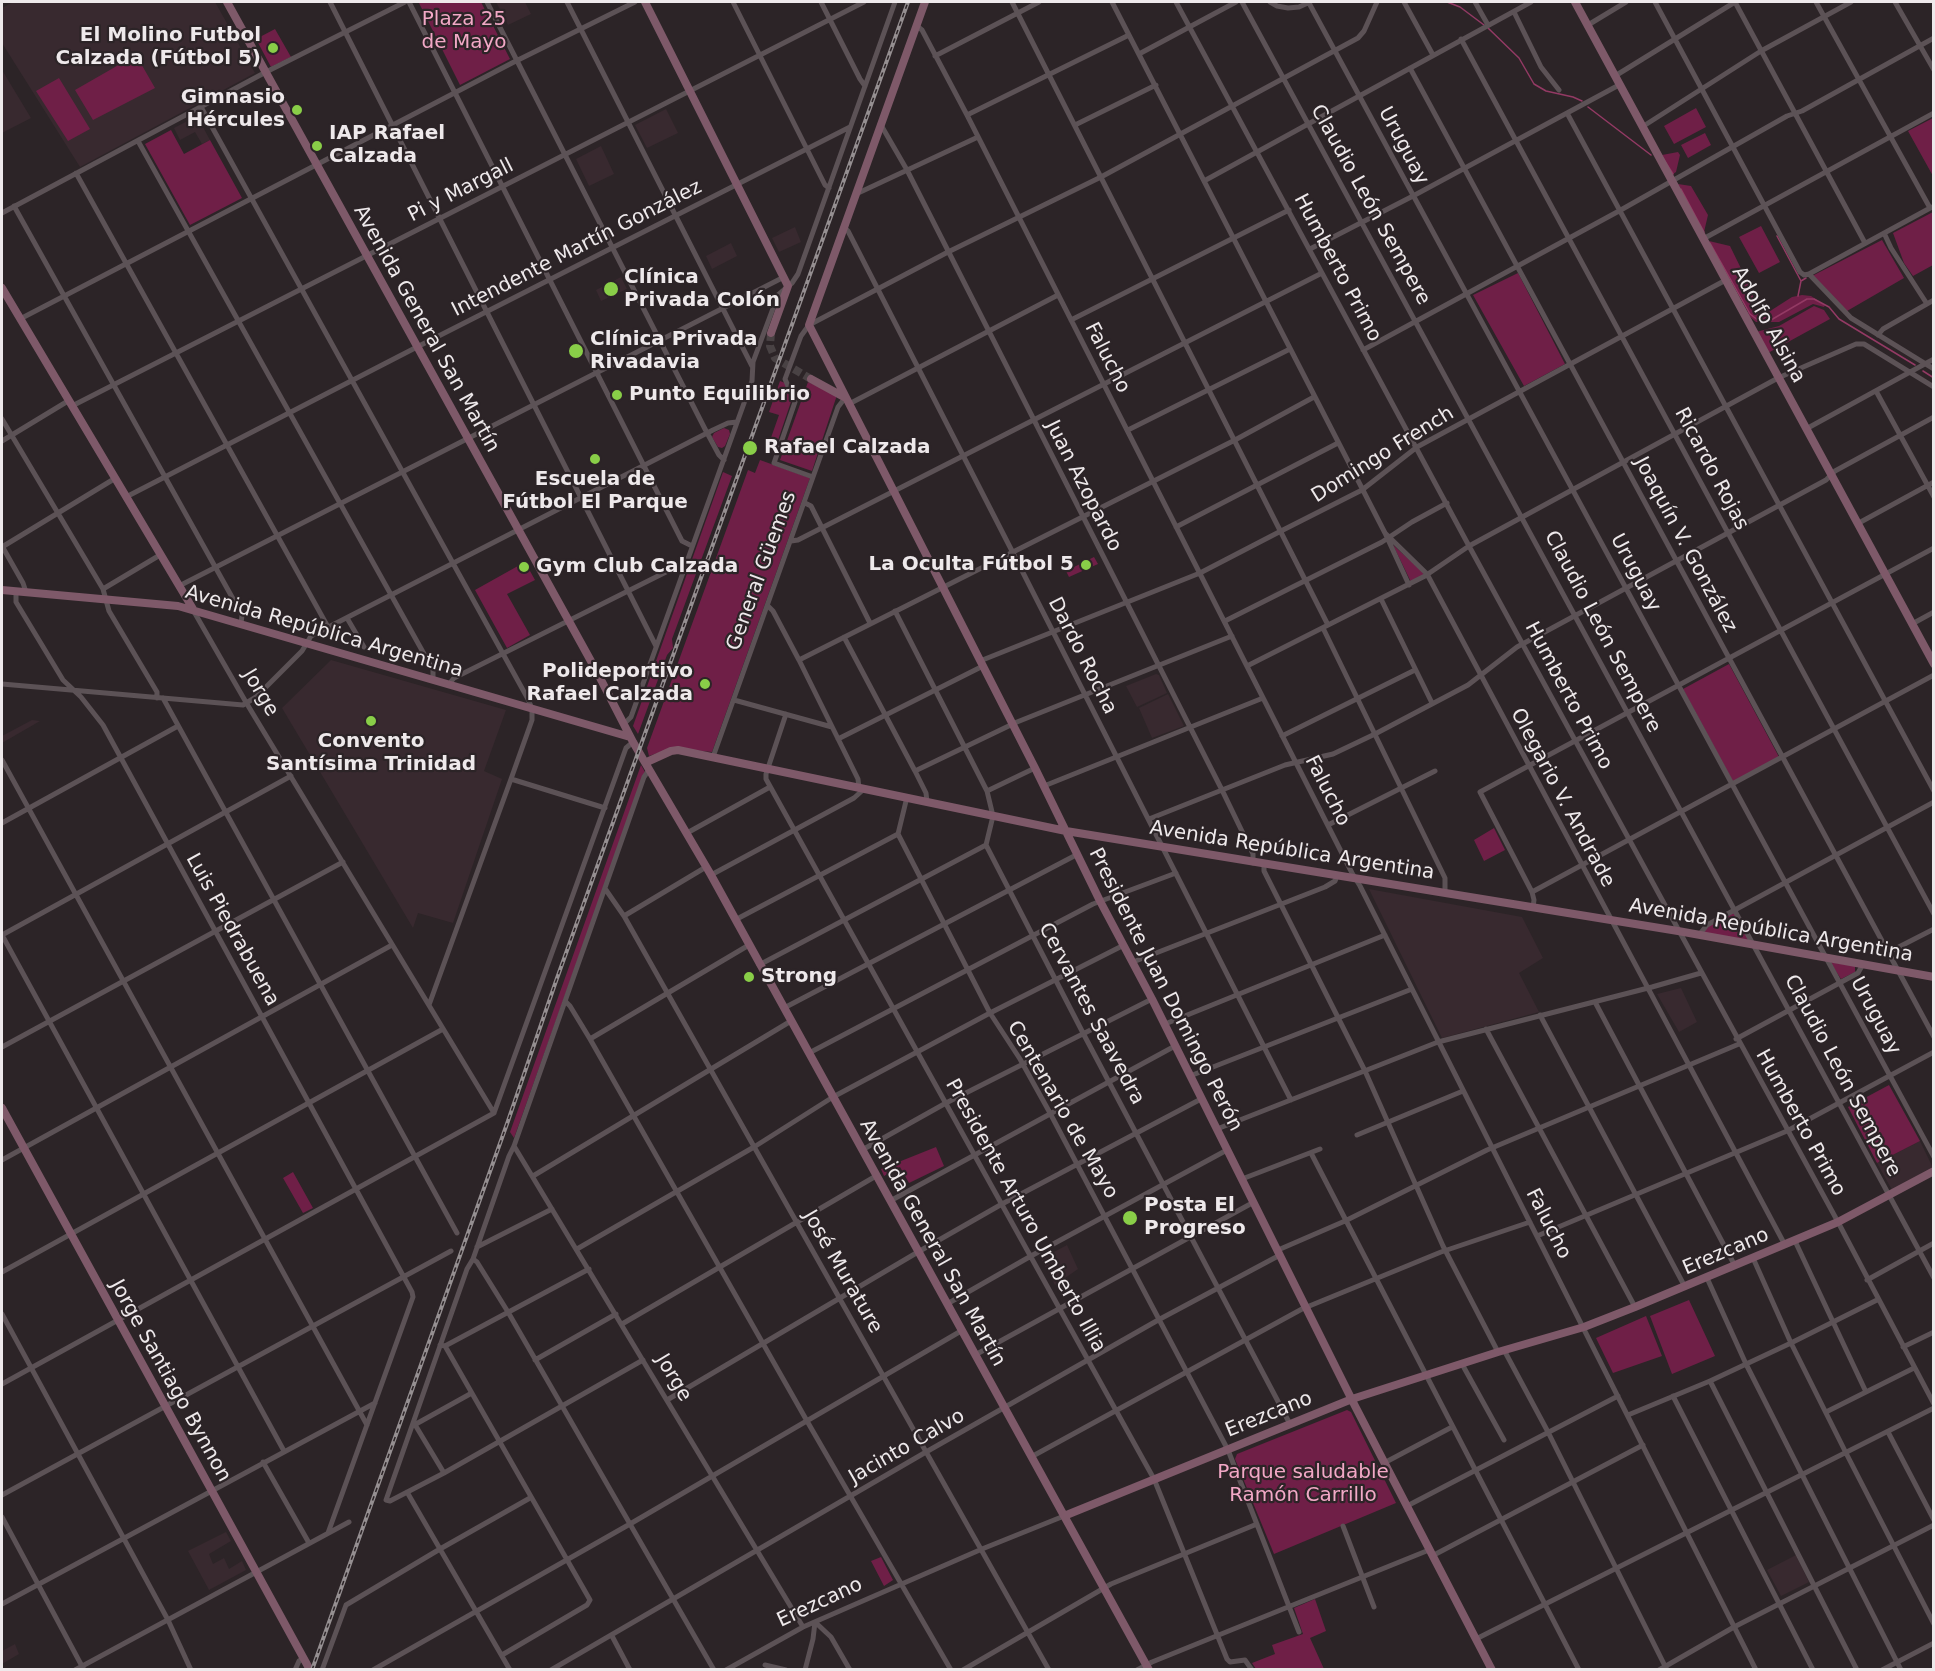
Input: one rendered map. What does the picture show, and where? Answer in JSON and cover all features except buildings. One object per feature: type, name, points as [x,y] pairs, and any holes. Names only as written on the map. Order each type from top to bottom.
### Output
[{"type":"street","name":"Avenida General San Martín","points":[[227,2],[597,672],[632,740],[687,827],[687,833],[748,945],[1148,1667]]},
{"type":"street","points":[[330,2],[656,646]]},
{"type":"street","points":[[2,213],[266,72],[407,2],[503,186],[682,541],[692,546]]},
{"type":"street","points":[[487,2],[707,434],[724,460]]},
{"type":"street","points":[[567,2],[752,366]]},
{"type":"street","points":[[20,319],[518,60],[635,2]]},
{"type":"street","points":[[645,2],[788,286],[771,333]]},
{"type":"street","points":[[733,2],[825,185],[829,188]]},
{"type":"street","points":[[821,2],[865,86]]},
{"type":"street","name":"Pi y Margall","points":[[2,441],[70,403],[114,385],[177,354],[864,2]]},
{"type":"street","points":[[627,721],[631,717],[724,460],[752,381],[752,366],[778,295],[798,274],[895,2]]},
{"type":"street","points":[[813,477],[774,463],[795,402],[785,379],[801,336],[809,325],[925,2]]},
{"type":"street","points":[[1012,2],[1306,580],[1357,699],[1445,878],[1445,892]]},
{"type":"street","points":[[935,56],[1039,2]]},
{"type":"street","name":"Olegario V. Andrade","points":[[1112,2],[1362,490],[1388,536],[1409,585]]},
{"type":"street","name":"Humberto Primo","points":[[1176,2],[1786,1131],[1838,1222],[1934,1406]]},
{"type":"street","points":[[1139,54],[1236,2]]},
{"type":"street","name":"Claudio León Sempere","points":[[1242,2],[1934,1278]]},
{"type":"street","points":[[1270,2],[1288,8],[1299,7],[1310,2]]},
{"type":"street","name":"Uruguay","points":[[1310,2],[1934,1157]]},
{"type":"street","points":[[809,325],[948,252],[1101,177],[1336,51],[1362,35],[1377,2]]},
{"type":"street","points":[[1404,2],[1433,55]]},
{"type":"street","points":[[1476,2],[1486,26]]},
{"type":"street","points":[[1204,181],[1531,2]]},
{"type":"street","name":"Adolfo Alsina","points":[[1575,2],[1934,664]]},
{"type":"street","points":[[1588,26],[1626,2]]},
{"type":"street","points":[[1655,2],[1804,276],[1932,207],[1890,137],[1816,2]]},
{"type":"street","points":[[1615,76],[1735,2],[1865,243]]},
{"type":"street","points":[[1642,127],[1761,51],[1851,2]]},
{"type":"street","points":[[1895,2],[1934,70]]},
{"type":"street","points":[[1514,12],[1541,68],[1558,90]]},
{"type":"street","name":"Falucho","points":[[917,26],[922,30],[967,115],[1128,430],[1756,1670]]},
{"type":"street","points":[[967,115],[1129,35]]},
{"type":"street","points":[[1363,350],[1934,38]]},
{"type":"street","name":"Ricardo Rojas","points":[[1461,39],[1934,914]]},
{"type":"street","name":"Joaquín V. González","points":[[1410,68],[1934,1037]]},
{"type":"street","points":[[1075,125],[1156,85]]},
{"type":"street","points":[[1310,249],[1619,85]]},
{"type":"street","points":[[201,107],[532,709],[532,720],[429,1005]]},
{"type":"street","points":[[1567,112],[1934,791]]},
{"type":"street","points":[[1703,239],[1934,113]]},
{"type":"street","name":"Juan Azopardo","points":[[881,125],[1222,790],[1252,854],[1253,863]]},
{"type":"street","name":"Intendente Martín González","points":[[126,497],[850,127]]},
{"type":"street","points":[[856,194],[978,137]]},
{"type":"street","points":[[138,141],[433,670],[433,680]]},
{"type":"street","points":[[76,173],[328,627]]},
{"type":"street","points":[[14,206],[242,615],[241,624]]},
{"type":"street","points":[[1071,320],[1289,210]]},
{"type":"street","name":"Dardo Rocha","points":[[844,227],[1086,694],[1116,758],[1291,1100]]},
{"type":"street","points":[[1884,232],[1891,248],[1927,304]]},
{"type":"street","points":[[791,541],[822,528],[1322,273]]},
{"type":"street","points":[[1809,274],[1851,318],[1934,369]]},
{"type":"street","points":[[179,586],[784,277]]},
{"type":"street","name":"Domingo French","points":[[838,738],[935,691],[981,664],[1053,631],[1200,573],[1362,490],[1417,447],[1724,280]]},
{"type":"street","name":"Jorge","points":[[2,288],[5,301],[20,319],[247,704],[494,1113]]},
{"type":"street","points":[[811,380],[847,401],[919,368],[1058,295]]},
{"type":"street","points":[[1878,335],[1882,329],[1934,300]]},
{"type":"street","name":"Presidente Juan Domingo Perón","points":[[809,325],[1035,768],[1100,901],[1165,1024],[1384,1463],[1491,1669]]},
{"type":"street","points":[[1247,666],[1409,585],[1469,546],[1778,378],[1861,343],[1912,370],[1934,387]]},
{"type":"street","points":[[1128,430],[1290,349]]},
{"type":"street","points":[[1806,429],[1934,359]]},
{"type":"street","points":[[1876,391],[1930,484],[1934,497]]},
{"type":"street","points":[[834,392],[838,407]]},
{"type":"street","points":[[799,660],[1234,440],[1314,397]]},
{"type":"street","name":"General Güemes","points":[[713,757],[838,407],[847,401]]},
{"type":"street","points":[[1149,819],[1296,762],[1333,754],[1375,734],[1468,685],[1523,644],[1826,480],[1835,471],[1934,417]]},
{"type":"street","points":[[2,419],[103,589],[109,611],[178,726],[457,1233]]},
{"type":"street","points":[[2,684],[247,704],[307,644],[311,636],[728,423],[737,422]]},
{"type":"street","points":[[1176,527],[1338,443]]},
{"type":"street","points":[[26,592],[2,546],[114,479]]},
{"type":"street","points":[[1857,524],[1930,484]]},
{"type":"street","points":[[805,503],[811,507],[870,623]]},
{"type":"street","points":[[1225,621],[1306,580],[1447,503]]},
{"type":"street","name":"Olegario V. Andrade","points":[[1388,536],[1428,574],[1610,920],[1785,1245]]},
{"type":"street","points":[[1533,907],[1532,892],[1480,792],[1934,548]]},
{"type":"street","points":[[103,589],[160,555]]},
{"type":"street","points":[[449,684],[454,678],[568,620],[674,568],[684,567]]},
{"type":"street","name":"Avenida República Argentina","points":[[2,590],[106,598],[192,609],[632,740]]},
{"type":"street","name":"Luis Piedrabuena","points":[[16,591],[16,602],[63,680],[98,717],[405,1276],[412,1297],[375,1403]]},
{"type":"street","points":[[1381,599],[1432,703]]},
{"type":"street","points":[[711,875],[854,798],[861,789],[799,660],[773,611],[768,606]]},
{"type":"street","points":[[759,965],[986,845],[993,816],[987,791],[894,611]]},
{"type":"street","points":[[1912,624],[1934,612]]},
{"type":"street","points":[[347,618],[364,648]]},
{"type":"street","points":[[915,771],[1012,724],[1232,636]]},
{"type":"street","points":[[844,637],[915,771],[926,793],[927,802]]},
{"type":"street","points":[[1282,736],[1415,670]]},
{"type":"street","name":"Avenida General San Martín","points":[[597,672],[627,721],[649,766]]},
{"type":"street","points":[[1532,892],[1934,675]]},
{"type":"street","points":[[1044,786],[1263,698]]},
{"type":"street","points":[[734,700],[832,727]]},
{"type":"street","points":[[767,769],[786,714]]},
{"type":"street","points":[[2,823],[178,726]]},
{"type":"street","points":[[2,1384],[494,1113],[626,748],[632,740]]},
{"type":"street","name":"Avenida República Argentina","points":[[649,766],[671,751],[678,750],[1066,831],[1699,934],[1934,977]]},
{"type":"street","points":[[2,760],[367,1425]]},
{"type":"street","points":[[643,1360],[444,1473],[390,1501],[386,1500],[649,766]]},
{"type":"street","points":[[987,791],[1035,768]]},
{"type":"street","name":"Presidente Arturo Umberto Illia","points":[[767,769],[765,777],[770,787],[1154,1479],[1230,1662],[1245,1660],[1252,1670]]},
{"type":"street","points":[[1328,825],[1436,771]]},
{"type":"street","points":[[284,1450],[2,935],[291,776]]},
{"type":"street","points":[[511,779],[605,808]]},
{"type":"street","points":[[687,833],[770,787]]},
{"type":"street","points":[[735,920],[898,834],[907,797]]},
{"type":"street","points":[[1699,934],[1707,925],[1734,909],[1934,802]]},
{"type":"street","name":"Centenario de Mayo","points":[[898,834],[966,969],[990,1013],[1023,1064],[1078,1164],[1228,1450],[1299,1632]]},
{"type":"street","name":"Cervantes Saavedra","points":[[986,845],[1290,1424]]},
{"type":"street","points":[[784,1008],[1078,854]]},
{"type":"street","points":[[2,1047],[343,862]]},
{"type":"street","points":[[1264,864],[1264,872],[1365,1071],[1446,1251],[1548,1432],[1666,1667]]},
{"type":"street","points":[[624,916],[706,867]]},
{"type":"street","points":[[809,1053],[1100,901],[1176,873]]},
{"type":"street","points":[[1132,962],[1325,887],[1335,881],[1337,876]]},
{"type":"street","name":"José Murature","points":[[606,890],[624,916],[1049,1670]]},
{"type":"street","points":[[1888,952],[1934,929]]},
{"type":"street","points":[[1165,1024],[1385,936]]},
{"type":"street","points":[[2,1160],[392,945]]},
{"type":"street","points":[[590,1039],[748,945]]},
{"type":"street","points":[[578,1249],[754,1147],[833,1097],[1124,945]]},
{"type":"street","name":"Jacinto Calvo","points":[[551,1670],[926,1452],[1279,1252],[1492,1148],[1690,1066],[1738,1042],[1858,973],[1863,964]]},
{"type":"street","points":[[1217,1129],[1438,1042],[1701,973]]},
{"type":"street","points":[[1190,1076],[1412,989]]},
{"type":"street","points":[[862,1150],[946,1103],[1152,999]]},
{"type":"street","points":[[566,1002],[590,1039],[951,1670]]},
{"type":"street","points":[[1595,1002],[1735,1266]]},
{"type":"street","points":[[1540,1015],[1685,1287]]},
{"type":"street","points":[[533,1176],[791,1021]]},
{"type":"street","points":[[2,1272],[443,1029]]},
{"type":"street","points":[[1486,1029],[1635,1307]]},
{"type":"street","points":[[890,1201],[1175,1046]]},
{"type":"street","points":[[1537,1236],[1786,1131],[1934,1052]]},
{"type":"street","points":[[1357,1135],[1463,1091]]},
{"type":"street","points":[[668,1400],[1002,1204],[1202,1099]]},
{"type":"street","name":"Jorge Santiago Bynnon","points":[[2,1108],[310,1670]]},
{"type":"street","name":"Jorge","points":[[514,1146],[578,1249],[803,1627]]},
{"type":"street","points":[[1242,1179],[1320,1149]]},
{"type":"street","points":[[948,1304],[1031,1256],[1227,1150]]},
{"type":"street","points":[[1311,1153],[1579,1670]]},
{"type":"street","name":"Erezcano","points":[[726,1670],[803,1627],[982,1549],[1352,1399],[1584,1327],[1635,1307],[1838,1222],[1934,1171]]},
{"type":"street","points":[[622,1324],[876,1176]]},
{"type":"street","points":[[975,1355],[1254,1202]]},
{"type":"street","points":[[477,1247],[552,1209]]},
{"type":"street","points":[[1031,1457],[1306,1307],[1446,1251],[1530,1222]]},
{"type":"street","points":[[1796,1241],[1866,1392]]},
{"type":"street","points":[[1867,1280],[1934,1243]]},
{"type":"street","points":[[2,1495],[451,1251]]},
{"type":"street","points":[[1753,1258],[1791,1343],[1934,1624]]},
{"type":"street","points":[[473,1259],[508,1312],[714,1670]]},
{"type":"street","points":[[442,1346],[589,1269]]},
{"type":"street","points":[[1707,1278],[1746,1364],[1900,1670]]},
{"type":"street","points":[[1628,1415],[1710,1381],[1877,1300]]},
{"type":"street","points":[[2,1314],[168,1620],[191,1670]]},
{"type":"street","points":[[535,1359],[616,1314]]},
{"type":"street","points":[[373,1670],[962,1331]]},
{"type":"street","points":[[1904,1347],[1934,1332]]},
{"type":"street","points":[[442,1346],[590,1600],[587,1605],[501,1655]]},
{"type":"street","points":[[1462,1364],[1504,1440]]},
{"type":"street","points":[[1826,1412],[1914,1368]]},
{"type":"street","points":[[1710,1381],[1857,1670]]},
{"type":"street","points":[[414,1423],[470,1394]]},
{"type":"street","points":[[1407,1506],[1618,1396]]},
{"type":"street","points":[[1673,1396],[1813,1670]]},
{"type":"street","points":[[2,1604],[375,1403]]},
{"type":"street","points":[[328,1533],[375,1403]]},
{"type":"street","points":[[1476,1639],[1732,1512],[1934,1406]]},
{"type":"street","points":[[414,1423],[444,1473]]},
{"type":"street","points":[[1384,1463],[1452,1426]]},
{"type":"street","points":[[1888,1431],[1934,1520]]},
{"type":"street","points":[[1137,1670],[1362,1576],[1431,1553],[1502,1520],[1643,1445]]},
{"type":"street","points":[[263,1462],[309,1543]]},
{"type":"street","points":[[407,1492],[510,1670]]},
{"type":"street","points":[[322,1670],[346,1605],[440,1548],[530,1498]]},
{"type":"street","points":[[2,1517],[83,1668]]},
{"type":"street","points":[[75,1670],[83,1668],[349,1522]]},
{"type":"street","points":[[963,1670],[1104,1587],[1257,1524]]},
{"type":"street","points":[[1659,1670],[1734,1627],[1934,1525]]},
{"type":"street","points":[[1343,1526],[1374,1607]]},
{"type":"street","points":[[805,1670],[815,1622]]},
{"type":"street","points":[[815,1622],[831,1637],[850,1670]]},
{"type":"street","points":[[612,1636],[630,1670]]},
{"type":"street","points":[[1882,1670],[1934,1643]]},
{"type":"street","points":[[295,1670],[304,1658]]},
{"type":"street","points":[[765,1665],[786,1670]]},
{"type":"shaded area","points":[[13,2],[215,2],[255,73],[80,167],[2,43],[2,8]]},
{"type":"shaded area","points":[[496,2],[525,2],[531,14],[508,25]]},
{"type":"shaded area","points":[[2,70],[31,118],[2,133]]},
{"type":"shaded area","points":[[666,109],[678,133],[647,148],[635,125]]},
{"type":"shaded area","points":[[197,116],[210,140],[202,144],[195,132],[180,140],[174,128]]},
{"type":"shaded area","points":[[601,146],[614,174],[589,186],[576,159]]},
{"type":"shaded area","points":[[795,227],[801,242],[779,252],[772,238]]},
{"type":"shaded area","points":[[731,243],[737,256],[712,269],[706,256]]},
{"type":"shaded area","name":"Clínica Privada Colón","points":[[621,277],[627,289],[601,301],[596,290]]},
{"type":"shaded area","points":[[331,660],[506,710],[484,771],[502,779],[453,923],[418,913],[413,928],[282,708]]},
{"type":"shaded area","points":[[1156,674],[1159,675],[1167,693],[1137,707],[1126,686]]},
{"type":"shaded area","points":[[1168,694],[1184,726],[1152,738],[1139,708]]},
{"type":"shaded area","points":[[32,720],[40,721],[2,743],[2,736]]},
{"type":"shaded area","points":[[1369,889],[1522,917],[1543,958],[1519,973],[1539,1012],[1442,1038]]},
{"type":"shaded area","points":[[1681,988],[1697,1022],[1679,1032],[1657,994]]},
{"type":"shaded area","points":[[1920,1141],[1933,1168],[1892,1190],[1877,1163]]},
{"type":"shaded area","points":[[1067,1245],[1078,1269],[1055,1285],[1041,1259]]},
{"type":"shaded area","points":[[226,1532],[231,1541],[209,1554],[213,1564],[224,1558],[229,1569],[242,1561],[246,1570],[209,1590],[188,1551]]},
{"type":"shaded area","points":[[1796,1555],[1809,1582],[1781,1596],[1767,1570]]},
{"type":"shaded area","points":[[15,1644],[19,1654],[2,1664],[2,1651]]},
{"type":"green space","name":"Plaza 25 de Mayo","points":[[481,2],[510,59],[460,85],[419,3]]},
{"type":"green space","name":"El Molino Futbol Calzada (Fútbol 5)","points":[[275,29],[291,57],[271,67],[256,39]]},
{"type":"green space","points":[[136,55],[155,88],[93,120],[75,90]]},
{"type":"green space","points":[[59,78],[90,129],[68,141],[36,91]]},
{"type":"green space","points":[[1696,108],[1706,127],[1674,144],[1664,126]]},
{"type":"green space","points":[[1933,118],[1933,176],[1908,131]]},
{"type":"green space","points":[[171,130],[184,154],[210,140],[242,198],[190,225],[145,144]]},
{"type":"green space","points":[[1705,133],[1711,145],[1688,158],[1681,145]]},
{"type":"green space","points":[[1678,152],[1680,155],[1676,172],[1673,174],[1662,155]]},
{"type":"green space","points":[[1678,184],[1691,186],[1708,215],[1704,232]]},
{"type":"green space","points":[[1933,212],[1933,265],[1913,276],[1904,263],[1893,233]]},
{"type":"green space","points":[[1761,226],[1780,262],[1759,273],[1739,237]]},
{"type":"green space","points":[[1882,240],[1904,278],[1847,311],[1812,276]]},
{"type":"green space","points":[[1709,241],[1730,246],[1753,293],[1753,309],[1757,312],[1767,313],[1792,297],[1802,295],[1811,296],[1825,305],[1824,307],[1813,304],[1779,322],[1756,322],[1749,316]]},
{"type":"green space","points":[[1518,273],[1565,364],[1524,386],[1473,295]]},
{"type":"green space","points":[[1814,306],[1824,310],[1830,319],[1768,353],[1756,332],[1779,326]]},
{"type":"green space","points":[[780,381],[796,387],[774,452],[767,449],[779,415],[769,412]]},
{"type":"green space","points":[[808,382],[837,395],[812,471],[780,460]]},
{"type":"green space","points":[[724,428],[729,430],[730,434],[722,448],[718,447],[712,437],[714,433]]},
{"type":"green space","points":[[760,460],[810,478],[712,752],[672,748],[649,756],[647,748],[748,470],[755,473]]},
{"type":"green space","points":[[723,472],[732,476],[672,639],[673,648],[667,655],[638,734],[633,726]]},
{"type":"green space","points":[[1393,545],[1423,572],[1423,575],[1411,582]]},
{"type":"green space","name":"La Oculta Fútbol 5","points":[[1094,557],[1098,564],[1069,577],[1066,571]]},
{"type":"green space","points":[[525,562],[535,580],[507,594],[530,635],[507,648],[475,590]]},
{"type":"green space","points":[[1729,664],[1779,757],[1733,782],[1683,689]]},
{"type":"green space","points":[[641,765],[645,772],[514,1138],[510,1132]]},
{"type":"green space","points":[[1494,828],[1505,850],[1484,861],[1474,840]]},
{"type":"green space","points":[[1734,909],[1753,945],[1699,935],[1701,930]]},
{"type":"green space","points":[[1830,962],[1855,966],[1855,972],[1841,979]]},
{"type":"green space","points":[[1889,1085],[1920,1141],[1877,1163],[1848,1107]]},
{"type":"green space","points":[[936,1147],[944,1166],[909,1183],[900,1167],[884,1176],[881,1169]]},
{"type":"green space","points":[[293,1172],[313,1208],[303,1213],[283,1178]]},
{"type":"green space","points":[[1689,1300],[1715,1356],[1672,1374],[1650,1316]]},
{"type":"green space","points":[[1646,1316],[1662,1356],[1613,1373],[1596,1338]]},
{"type":"green space","name":"Parque saludable Ramón Carrillo","points":[[1347,1410],[1351,1412],[1396,1503],[1274,1554],[1235,1459],[1237,1454]]},
{"type":"green space","points":[[881,1557],[893,1580],[884,1586],[871,1561]]},
{"type":"green space","points":[[1315,1599],[1326,1631],[1310,1638],[1324,1669],[1256,1669],[1252,1663],[1275,1654],[1272,1645],[1303,1634],[1294,1608]]},
{"type":"waterway","points":[[1447,2],[1460,7],[1484,25]]},
{"type":"waterway","points":[[1488,28],[1519,58],[1534,84],[1546,91],[1582,101]]},
{"type":"waterway","points":[[1588,107],[1651,155]]},
{"type":"waterway","points":[[1661,155],[1673,174]]},
{"type":"waterway","points":[[1681,189],[1704,232]]},
{"type":"waterway","points":[[1777,236],[1801,281]]},
{"type":"waterway","points":[[1710,243],[1750,314],[1759,321],[1771,320],[1807,299],[1814,299],[1829,307],[1839,319],[1915,365]]},
{"type":"waterway","points":[[1798,296],[1801,281],[1806,278]]},
{"type":"waterway","points":[[1923,371],[1934,378]]},
{"type":"tunnel","points":[[771,333],[770,346],[775,358],[811,379]]},
{"type":"railway","points":[[312,1670],[556,981],[908,2]]},
{"type":"place","name":"El Molino Futbol Calzada (Fútbol 5)","points":[[273,48]]},
{"type":"place","name":"Gimnasio Hércules","points":[[297,110]]},
{"type":"place","name":"IAP Rafael Calzada","points":[[317,146]]},
{"type":"place","name":"Clínica Privada Colón","points":[[611,289]]},
{"type":"place","name":"Clínica Privada Rivadavia","points":[[576,351]]},
{"type":"place","name":"Punto Equilibrio","points":[[617,395]]},
{"type":"place","name":"Rafael Calzada","points":[[750,448]]},
{"type":"place","name":"Escuela de Fútbol El Parque","points":[[595,459]]},
{"type":"place","name":"La Oculta Fútbol 5","points":[[1086,565]]},
{"type":"place","name":"Gym Club Calzada","points":[[524,567]]},
{"type":"place","name":"Polideportivo Rafael Calzada","points":[[705,684]]},
{"type":"place","name":"Convento Santísima Trinidad","points":[[371,721]]},
{"type":"place","name":"Strong","points":[[749,977]]},
{"type":"place","name":"Posta El Progreso","points":[[1130,1218]]}]
